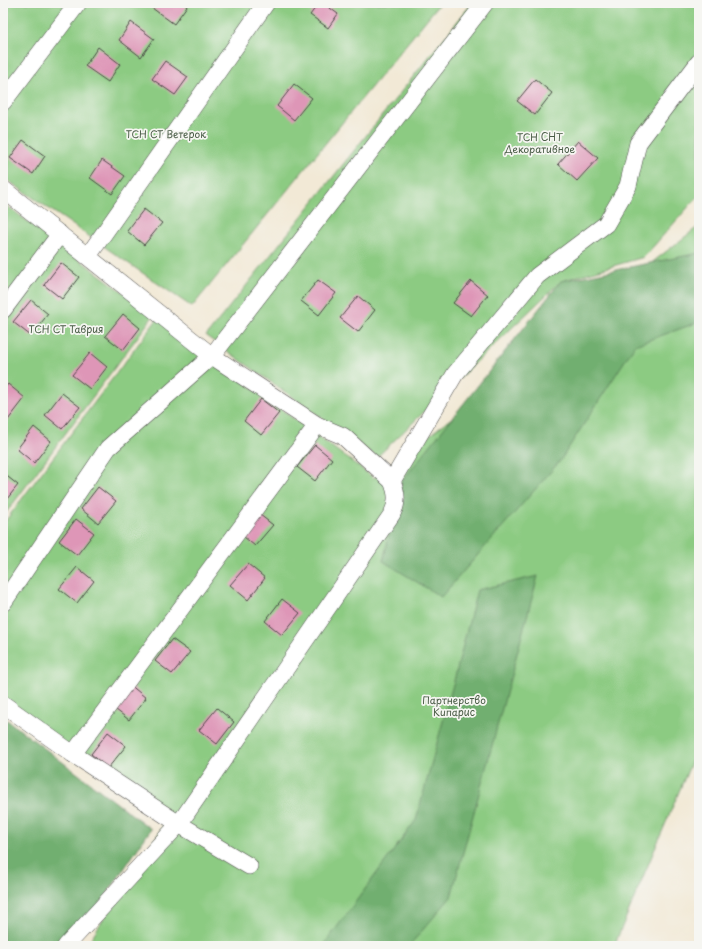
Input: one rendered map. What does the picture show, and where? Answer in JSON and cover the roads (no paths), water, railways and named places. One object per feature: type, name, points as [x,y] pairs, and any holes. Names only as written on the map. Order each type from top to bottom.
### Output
[{"type":"street","points":[[3,102],[78,3]]},
{"type":"street","points":[[88,256],[266,3]]},
{"type":"street","points":[[3,603],[108,448],[212,356],[485,3]]},
{"type":"street","points":[[392,481],[455,374],[537,276],[606,224],[628,186],[638,143],[699,62]]},
{"type":"street","points":[[3,189],[212,356],[317,425],[343,436],[392,481],[397,497],[396,506],[392,514],[178,824],[66,946]]},
{"type":"street","points":[[3,310],[60,234]]},
{"type":"street","points":[[73,754],[317,425]]},
{"type":"street","points":[[3,704],[73,754],[178,824],[249,866]]},
{"type":"park label","name":"ТСН СТ Ветерок","points":[[166,133]]},
{"type":"park label","name":"ТСН СНТ Декоративное","points":[[540,142]]},
{"type":"park label","name":"ТСН СТ Таврия","points":[[66,328]]},
{"type":"park label","name":"Партнерство Кипарис","points":[[454,704]]}]
